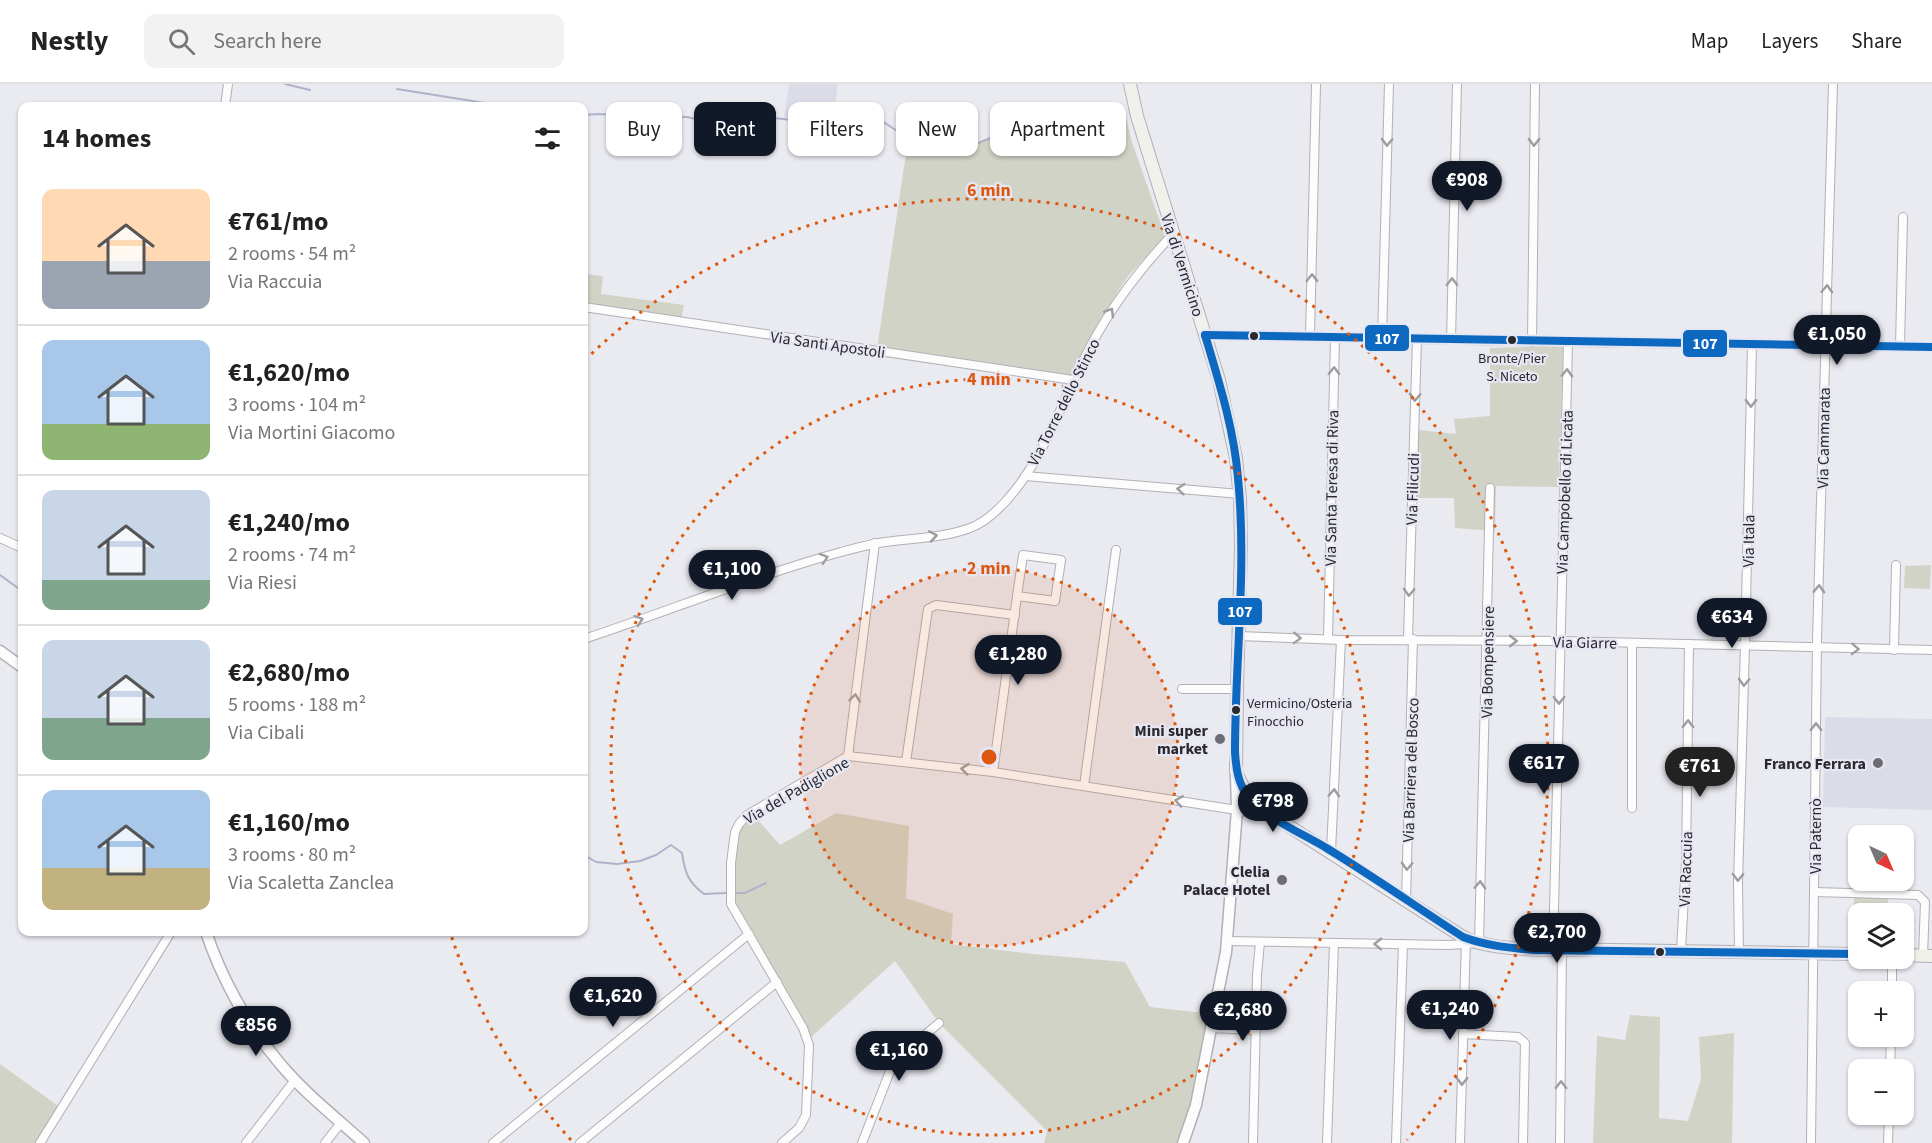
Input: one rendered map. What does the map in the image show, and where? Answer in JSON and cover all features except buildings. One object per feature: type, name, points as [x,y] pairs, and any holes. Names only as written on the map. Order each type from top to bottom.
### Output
[{"type":"main road","name":"Via di Vermicino","points":[[1130,84],[1137,116],[1205,335],[1229,421],[1236,458],[1240,494],[1241,555],[1236,772],[1248,796],[1265,811],[1331,851],[1470,942],[1509,947],[1558,949],[1848,954]]},
{"type":"street","points":[[226,102],[228,84]]},
{"type":"street","points":[[1310,336],[1316,84]]},
{"type":"street","points":[[1382,338],[1389,84]]},
{"type":"street","points":[[1451,340],[1457,84]]},
{"type":"street","points":[[1532,342],[1535,84]]},
{"type":"street","name":"Via Cammarata","points":[[1817,648],[1833,84]]},
{"type":"street","points":[[1900,346],[1902,217]]},
{"type":"street","name":"Via Torre dello Stinco","points":[[588,638],[837,553],[875,543],[934,536],[973,527],[998,509],[1025,476],[1051,431],[1073,380],[1119,297],[1173,234]]},
{"type":"street","name":"Via Santi Apostoli","points":[[588,308],[1073,380]]},
{"type":"street","points":[[1205,335],[1932,347]]},
{"type":"street","name":"Via Santa Teresa di Riva","points":[[1328,639],[1335,337]]},
{"type":"street","name":"Via Filicudi","points":[[1411,639],[1417,338]]},
{"type":"street","name":"Via Campobello di Licata","points":[[1560,1143],[1558,949],[1560,641],[1568,342]]},
{"type":"street","name":"Via Itala","points":[[1739,952],[1738,882],[1752,345]]},
{"type":"street","points":[[1025,476],[1240,494]]},
{"type":"street","name":"Via Bompensiere","points":[[1460,1143],[1463,1034],[1488,641],[1490,488]]},
{"type":"street","points":[[0,538],[18,546]]},
{"type":"street","points":[[848,756],[875,543]]},
{"type":"street","points":[[1084,786],[1116,550]]},
{"type":"street","points":[[993,772],[1014,615],[1023,555],[1061,560],[1055,601],[1017,596]]},
{"type":"street","points":[[1894,650],[1896,566]]},
{"type":"street","points":[[906,762],[928,609],[936,605],[1014,615]]},
{"type":"street","name":"Via Giarre","points":[[1239,636],[1341,640],[1560,641],[1932,650]]},
{"type":"street","name":"Via Barriera del Bosco","points":[[1406,900],[1411,639]]},
{"type":"street","points":[[1331,851],[1341,640]]},
{"type":"street","points":[[1632,643],[1632,808]]},
{"type":"street","name":"Via Raccuia","points":[[1681,951],[1686,860],[1689,644]]},
{"type":"street","name":"Via Paternò","points":[[1811,1143],[1817,648]]},
{"type":"street","points":[[0,651],[18,664]]},
{"type":"street","points":[[1182,689],[1237,689]]},
{"type":"street","name":"Via del Padiglione","points":[[782,1143],[802,1125],[806,1115],[809,1048],[805,1031],[734,911],[730,896],[731,862],[737,827],[747,815],[848,756],[993,772],[1237,810]]},
{"type":"street","points":[[1183,1143],[1196,1105],[1227,941],[1237,810],[1236,772]]},
{"type":"street","points":[[1237,810],[1246,805],[1248,796]]},
{"type":"street","points":[[1237,810],[1265,811]]},
{"type":"street","points":[[1815,892],[1918,895],[1924,902],[1928,956]]},
{"type":"street","points":[[493,1143],[749,934]]},
{"type":"street","points":[[39,1143],[168,936]]},
{"type":"street","points":[[210,936],[222,971],[250,1022],[274,1057],[295,1080],[364,1143]]},
{"type":"street","points":[[1227,941],[1403,944],[1470,942]]},
{"type":"street","points":[[1253,1143],[1257,975],[1260,942]]},
{"type":"street","points":[[1327,1143],[1334,943]]},
{"type":"street","points":[[1396,1143],[1403,944]]},
{"type":"street","points":[[580,1143],[777,982]]},
{"type":"street","points":[[862,1143],[894,1061],[939,1023]]},
{"type":"street","points":[[1210,1028],[1256,1030]]},
{"type":"street","points":[[1463,1034],[1518,1037],[1525,1043],[1523,1143]]},
{"type":"street","points":[[246,1143],[295,1080]]},
{"type":"street","points":[[325,1143],[341,1123]]},
{"type":"street","points":[[1888,1143],[1889,1125]]},
{"type":"shaded area","points":[[789,84],[838,84],[835,102],[788,102],[788,118],[784,117]]},
{"type":"shaded area","points":[[1126,118],[1132,142],[1165,236],[1128,276],[1101,318],[1072,378],[877,349],[906,156],[978,156],[978,143],[990,138],[990,156],[1126,156]]},
{"type":"shaded area","points":[[588,274],[603,276],[601,294],[684,305],[681,320],[588,306]]},
{"type":"shaded area","points":[[1563,346],[1559,487],[1496,486],[1495,531],[1455,528],[1454,498],[1416,498],[1418,430],[1456,434],[1454,419],[1490,416],[1490,348]]},
{"type":"shaded area","points":[[1931,565],[1930,589],[1904,588],[1905,566]]},
{"type":"shaded area","name":"Franco Ferrara","points":[[1825,717],[1932,719],[1932,810],[1823,807]]},
{"type":"shaded area","points":[[752,813],[780,845],[836,813],[909,826],[906,898],[953,914],[951,944],[1125,962],[1150,1007],[1213,1014],[1183,1143],[1044,1143],[1047,1131],[939,1023],[895,961],[808,1040],[731,904],[736,829]]},
{"type":"shaded area","points":[[1854,898],[1888,898],[1888,903],[1854,903]]},
{"type":"shaded area","points":[[1630,1015],[1660,1017],[1659,1118],[1688,1121],[1701,1079],[1699,1037],[1734,1033],[1732,1143],[1593,1143],[1597,1036],[1625,1040]]},
{"type":"shaded area","points":[[0,1064],[61,1108],[40,1143],[0,1143]]},
{"type":"waterway","points":[[285,84],[310,90]]},
{"type":"waterway","points":[[397,89],[479,102]]},
{"type":"waterway","points":[[588,115],[687,117],[713,123],[730,123],[745,116],[784,119],[832,127],[853,125],[868,127],[882,121],[918,145],[940,153],[951,154],[990,138]]},
{"type":"waterway","points":[[0,575],[18,588]]},
{"type":"waterway","points":[[588,857],[596,862],[617,864],[640,861],[656,855],[671,845],[682,853],[688,876],[699,890],[704,894],[726,893]]},
{"type":"waterway","points":[[734,893],[745,893],[766,883]]},
{"type":"transit line","name":"107","points":[[1205,335],[1221,388],[1238,478],[1241,581],[1235,752],[1240,781],[1256,805],[1463,937],[1481,943],[1535,950],[1848,954]]},
{"type":"transit line","name":"107","points":[[1205,335],[1932,347]]},
{"type":"place","name":"Bronte/Pier S. Niceto","points":[[1512,340]]},
{"type":"place","name":"Vermicino/Osteria Finocchio","points":[[1236,710]]},
{"type":"place","name":"Mini super market","points":[[1220,739]]},
{"type":"place","name":"Franco Ferrara","points":[[1878,763]]},
{"type":"place","name":"Clelia Palace Hotel","points":[[1282,880]]}]
